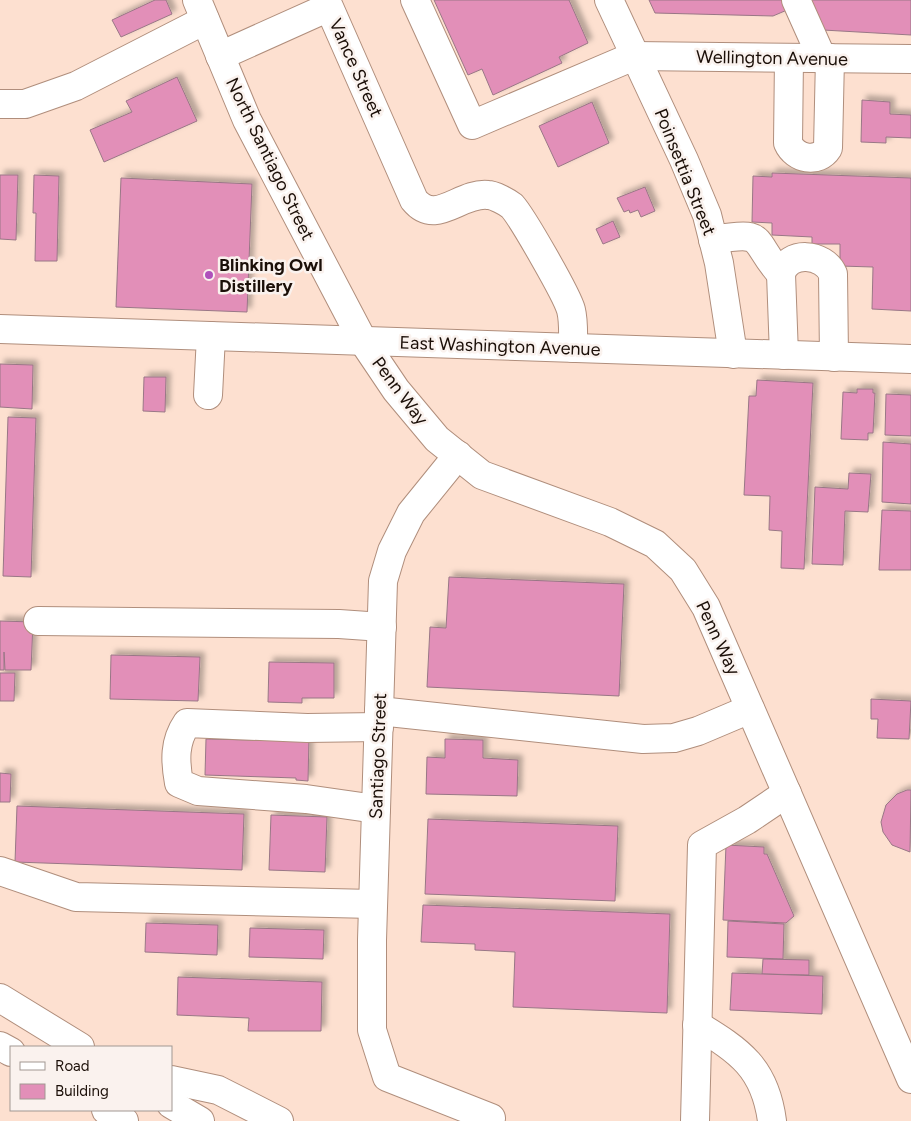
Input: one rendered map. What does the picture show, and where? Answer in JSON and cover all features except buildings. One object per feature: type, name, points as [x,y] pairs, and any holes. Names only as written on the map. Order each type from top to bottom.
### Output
[{"type":"main road","points":[[415,0],[472,125],[634,56]]},
{"type":"main road","name":"Poinsettia Street","points":[[609,0],[684,160],[707,215],[733,354]]},
{"type":"main road","points":[[790,58],[788,144],[792,152],[801,157],[816,158],[824,154],[828,148],[826,58],[796,0]]},
{"type":"main road","name":"Vance Street","points":[[220,56],[328,7],[410,192],[422,209],[432,211],[474,195],[489,194],[511,205],[521,219],[571,310],[573,348]]},
{"type":"main road","points":[[0,104],[25,104],[76,86],[201,10]]},
{"type":"main road","name":"North Santiago Street","points":[[201,10],[247,120],[363,341]]},
{"type":"main road","name":"Wellington Avenue","points":[[634,56],[911,59]]},
{"type":"main road","points":[[713,240],[737,236],[754,238],[760,242],[772,264],[781,274]]},
{"type":"main road","points":[[784,355],[781,274],[783,266],[790,259],[797,257],[821,260],[829,265],[835,284],[834,357]]},
{"type":"main road","name":"East Washington Avenue","points":[[0,329],[911,359]]},
{"type":"main road","points":[[208,395],[211,336]]},
{"type":"main road","name":"Penn Way","points":[[363,341],[396,390],[437,439],[482,475],[610,522],[655,544],[682,570],[706,607],[911,1080]]},
{"type":"main road","name":"Santiago Street","points":[[458,456],[411,513],[392,551],[383,581],[373,904],[372,1030],[387,1077],[491,1118]]},
{"type":"main road","points":[[38,621],[339,624],[382,628]]},
{"type":"main road","points":[[376,809],[306,799],[198,791],[179,783],[175,760],[180,734],[187,723],[307,728],[379,719],[643,739],[674,738],[698,731],[750,709]]},
{"type":"main road","points":[[695,1121],[702,845],[788,794]]},
{"type":"main road","points":[[0,871],[76,897],[373,904]]},
{"type":"main road","points":[[0,998],[78,1046]]},
{"type":"main road","points":[[697,1025],[731,1045],[753,1067],[769,1100],[772,1121]]},
{"type":"main road","points":[[172,1080],[218,1090],[279,1121]]},
{"type":"main road","points":[[172,1105],[200,1121]]},
{"type":"main road","points":[[108,1111],[124,1121]]},
{"type":"place","name":"Blinking Owl Distillery","points":[[209,275]]}]
